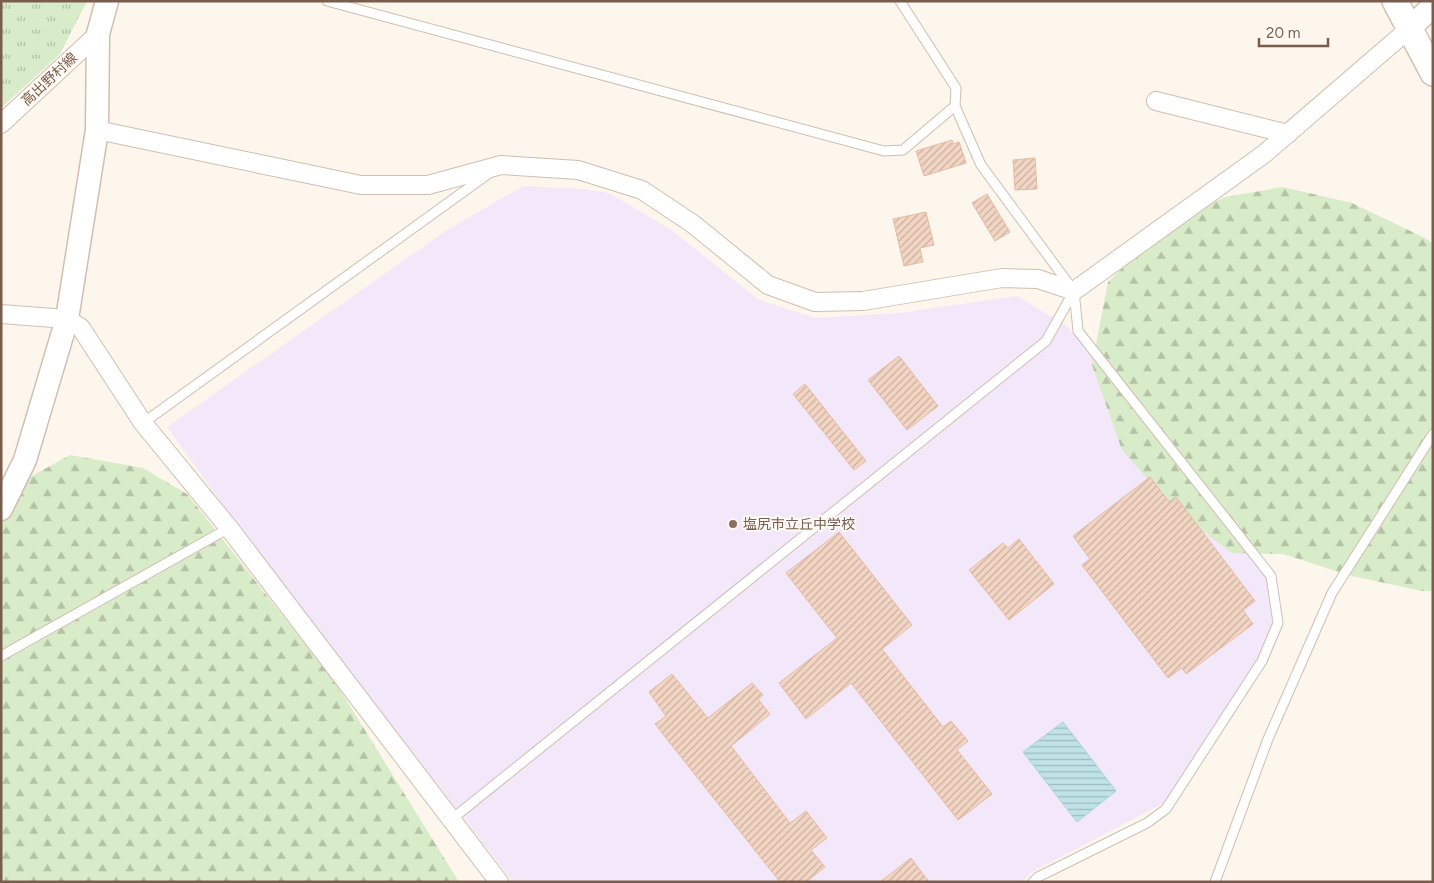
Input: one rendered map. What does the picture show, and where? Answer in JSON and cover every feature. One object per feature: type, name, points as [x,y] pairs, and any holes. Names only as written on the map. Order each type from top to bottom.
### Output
[{"type":"main road","points":[[1395,1],[1433,73]]},
{"type":"street","points":[[1,509],[25,460],[67,319],[98,130],[98,34],[107,1]]},
{"type":"street","points":[[98,130],[361,185],[428,185],[501,165],[578,170],[642,190],[693,224],[768,284],[815,302],[863,301],[1002,278],[1038,279],[1074,291],[1264,154],[1433,6]]},
{"type":"street","name":"高出野村線","points":[[1,124],[98,34]]},
{"type":"street","points":[[1156,101],[1288,134]]},
{"type":"street","points":[[1,314],[67,319],[81,328],[143,423],[229,528],[499,882]]},
{"type":"lane","points":[[327,1],[884,152],[903,150],[955,106]]},
{"type":"lane","points":[[900,1],[956,88],[955,106],[981,165],[1074,291],[1078,331],[1271,576],[1278,624],[1262,661],[1166,809],[1147,823],[1038,877],[1033,882]]},
{"type":"lane","points":[[143,423],[501,165]]},
{"type":"lane","points":[[452,819],[1046,341],[1074,291]]},
{"type":"lane","points":[[1215,882],[1268,739],[1332,593],[1433,434]]},
{"type":"lane","points":[[1,656],[229,528]]},
{"type":"shaded area","name":"塩尻市立丘中学校","points":[[523,186],[583,189],[609,193],[670,229],[759,300],[816,318],[899,313],[1017,296],[1067,326],[1271,576],[1278,623],[1262,661],[1166,802],[1032,872],[1021,882],[513,882],[252,545],[167,427],[444,232]]},
{"type":"green space","points":[[1,1],[87,1],[60,54],[1,108]]},
{"type":"green space","points":[[1283,187],[1352,203],[1425,238],[1433,244],[1433,591],[1421,591],[1348,575],[1283,554],[1232,553],[1176,511],[1122,450],[1092,365],[1108,282],[1170,223],[1225,197]]},
{"type":"green space","points":[[70,455],[143,468],[187,494],[337,685],[459,882],[1,882],[1,493]]},
{"type":"water","points":[[1063,722],[1116,791],[1077,822],[1023,752]]},
{"type":"building","points":[[952,140],[953,144],[959,142],[966,163],[924,176],[916,151]]},
{"type":"building","points":[[1035,158],[1037,189],[1015,190],[1013,160]]},
{"type":"building","points":[[987,194],[1010,232],[995,241],[972,203]]},
{"type":"building","points":[[926,212],[934,245],[920,248],[923,262],[904,266],[893,219]]},
{"type":"building","points":[[899,356],[938,406],[907,430],[868,380]]},
{"type":"building","points":[[805,384],[866,461],[854,470],[793,394]]},
{"type":"building","points":[[1150,477],[1169,502],[1176,497],[1255,601],[1243,610],[1253,624],[1186,674],[1182,668],[1168,678],[1082,565],[1090,559],[1073,536]]},
{"type":"building","points":[[839,532],[912,625],[882,649],[943,727],[951,721],[968,741],[957,750],[992,794],[958,820],[851,683],[806,719],[779,683],[837,638],[786,573]]},
{"type":"building","points":[[1019,539],[1054,584],[1009,620],[969,570],[1003,543],[1008,548]]},
{"type":"building","points":[[672,674],[708,718],[752,683],[763,695],[758,699],[770,714],[731,746],[790,823],[806,811],[827,838],[811,850],[825,867],[806,882],[780,882],[655,724],[666,716],[649,692]]},
{"type":"building","points":[[911,858],[929,882],[880,882]]},
{"type":"place","name":"塩尻市立丘中学校","points":[[733,524]]}]
